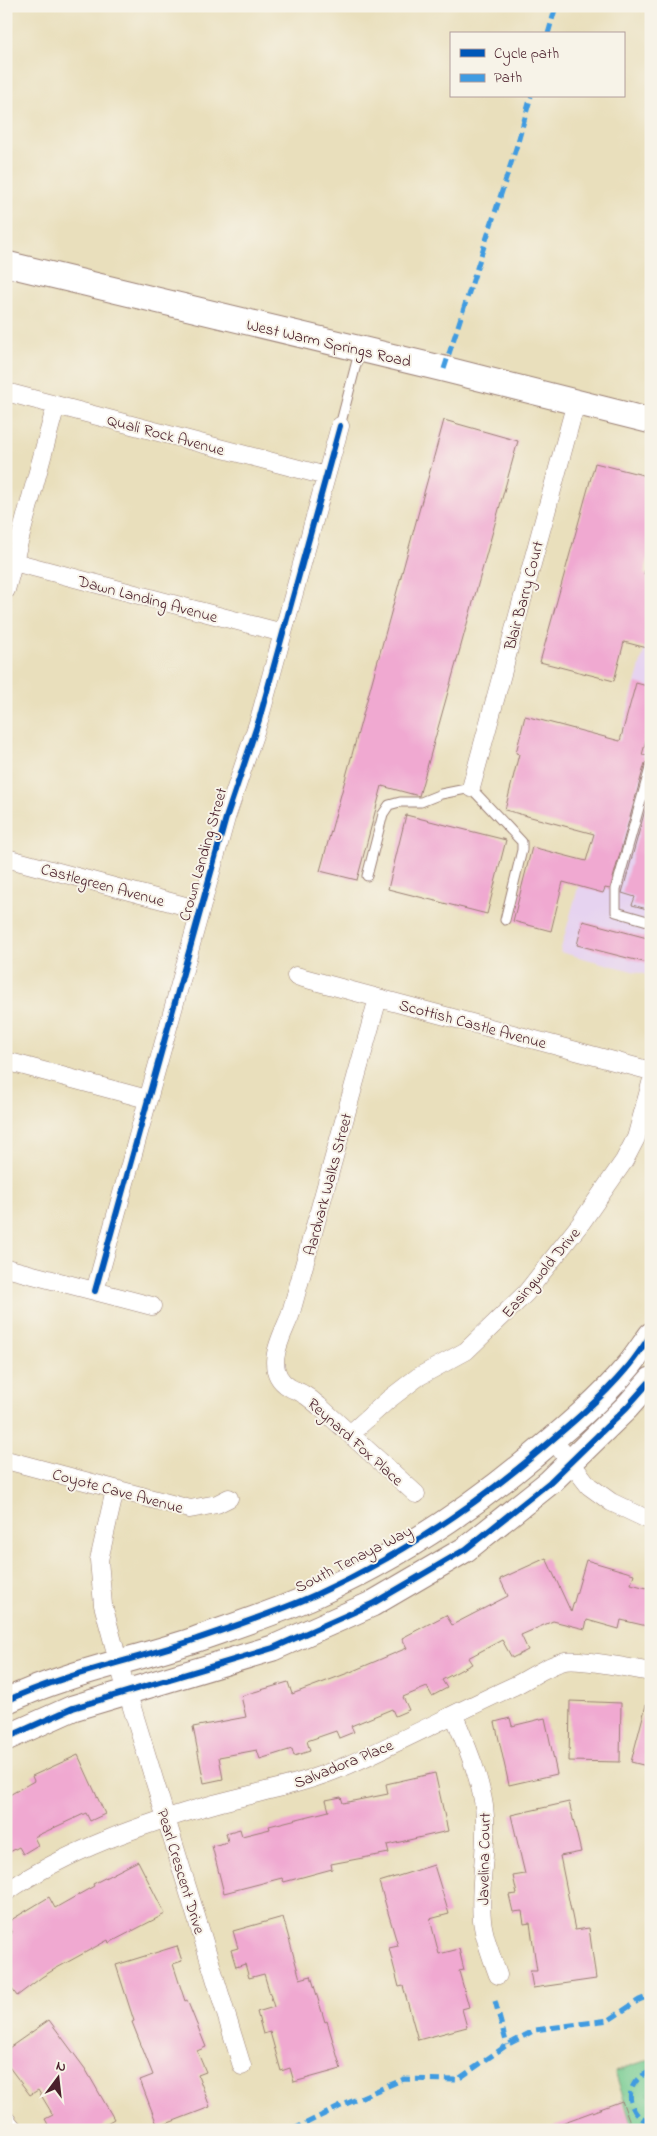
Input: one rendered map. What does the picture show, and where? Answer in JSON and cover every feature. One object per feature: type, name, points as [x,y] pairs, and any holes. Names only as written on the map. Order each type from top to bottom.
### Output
[{"type":"street","name":"West Warm Springs Road","points":[[6,264],[651,421]]},
{"type":"street","name":"Quali Rock Avenue","points":[[6,392],[326,476]]},
{"type":"street","name":"Blair Barry Court","points":[[470,788],[576,402]]},
{"type":"street","points":[[6,590],[56,405]]},
{"type":"street","name":"Crown Landing Street","points":[[95,1291],[226,818],[259,720],[340,426]]},
{"type":"street","name":"Dawn Landing Avenue","points":[[14,562],[283,633]]},
{"type":"street","name":"Castlegreen Avenue","points":[[6,858],[200,910]]},
{"type":"street","name":"Scottish Castle Avenue","points":[[296,976],[651,1071]]},
{"type":"street","name":"Aardvark Walks Street","points":[[275,1370],[274,1358],[290,1316],[378,998]]},
{"type":"street","points":[[6,1060],[147,1099]]},
{"type":"street","name":"Easingwold Drive","points":[[350,1434],[388,1400],[418,1377],[466,1351],[526,1293],[581,1223],[624,1161],[636,1138],[651,1083]]},
{"type":"street","points":[[6,1268],[152,1306]]},
{"type":"street","name":"South Tenaya Way","points":[[6,1738],[73,1708],[160,1651],[262,1616],[315,1595],[397,1553],[456,1517],[553,1440],[626,1369],[651,1335]]},
{"type":"street","name":"Reynard Fox Place","points":[[275,1370],[282,1381],[290,1388],[303,1393],[416,1494]]},
{"type":"street","name":"South Tenaya Way","points":[[6,1701],[59,1678],[123,1676],[273,1648],[372,1604],[466,1549],[571,1464],[651,1380]]},
{"type":"street","points":[[553,1440],[589,1486],[611,1502],[651,1521]]},
{"type":"street","name":"Coyote Cave Avenue","points":[[6,1460],[190,1509],[217,1504],[229,1498]]},
{"type":"street","name":"Pearl Crescent Drive","points":[[115,1490],[99,1560],[103,1605],[242,2066]]},
{"type":"street","name":"Salvadora Place","points":[[6,1892],[64,1859],[124,1833],[166,1819],[302,1782],[347,1765],[534,1676],[554,1664],[568,1660],[651,1672]]},
{"type":"street","name":"Javelina Court","points":[[454,1715],[472,1760],[484,1807],[482,1922],[498,1975]]},
{"type":"street","points":[[6,2120],[14,2130]]},
{"type":"lane","points":[[340,426],[360,349]]},
{"type":"lane","points":[[651,765],[616,889],[616,912],[651,922]]},
{"type":"lane","points":[[367,876],[384,814],[390,805],[400,802],[421,802],[441,794],[470,788],[522,842],[522,850],[505,920]]},
{"type":"shaded area","points":[[651,626],[651,976],[560,952]]},
{"type":"green space","points":[[651,2059],[651,2130],[633,2130],[615,2071]]},
{"type":"building","points":[[444,420],[518,441],[419,796],[382,786],[357,880],[320,871]]},
{"type":"building","points":[[595,463],[651,477],[651,549],[644,574],[651,575],[651,649],[624,642],[614,681],[540,662]]},
{"type":"building","points":[[636,683],[651,687],[651,722],[642,755],[651,756],[651,759],[645,763],[610,889],[605,888],[603,893],[563,882],[551,931],[513,921],[532,847],[586,861],[594,834],[505,810],[519,754],[516,753],[525,716],[620,741]]},
{"type":"building","points":[[651,789],[651,910],[632,905],[635,897],[622,893]]},
{"type":"building","points":[[406,815],[506,840],[487,914],[388,889]]},
{"type":"building","points":[[583,921],[651,939],[651,964],[577,945]]},
{"type":"building","points":[[546,1558],[571,1612],[586,1560],[634,1574],[631,1584],[651,1589],[651,1627],[621,1620],[619,1629],[587,1620],[585,1629],[553,1621],[521,1635],[528,1650],[512,1658],[502,1640],[468,1658],[472,1664],[442,1680],[447,1688],[432,1696],[427,1687],[403,1697],[409,1710],[395,1716],[392,1709],[351,1726],[354,1732],[339,1738],[336,1731],[307,1741],[310,1751],[294,1756],[292,1749],[260,1759],[257,1750],[219,1757],[223,1779],[204,1783],[193,1727],[246,1717],[241,1696],[288,1682],[292,1694],[407,1648],[402,1638],[446,1615],[452,1625],[508,1596],[500,1579]]},
{"type":"building","points":[[570,1701],[621,1703],[620,1762],[569,1761]]},
{"type":"building","points":[[646,1705],[651,1706],[651,1767],[631,1762]]},
{"type":"building","points":[[510,1718],[512,1726],[545,1718],[557,1774],[509,1785],[495,1722]]},
{"type":"building","points":[[78,1755],[105,1814],[90,1821],[86,1813],[34,1837],[38,1845],[23,1854],[19,1847],[6,1854],[6,1797],[34,1781],[32,1776]]},
{"type":"building","points":[[435,1773],[448,1831],[387,1845],[389,1853],[331,1864],[332,1869],[284,1882],[282,1878],[224,1893],[212,1846],[228,1842],[226,1833],[240,1829],[242,1836],[270,1829],[269,1826],[329,1811],[326,1800],[341,1797],[343,1803],[388,1794],[386,1784]]},
{"type":"building","points":[[569,1802],[581,1852],[560,1856],[575,1930],[589,1928],[596,1979],[533,1988],[530,1971],[537,1971],[530,1923],[524,1924],[522,1911],[513,1912],[509,1895],[517,1894],[513,1876],[525,1874],[511,1815]]},
{"type":"building","points":[[138,1861],[165,1914],[109,1943],[108,1940],[55,1969],[17,1996],[6,1981],[6,1938],[12,1933],[6,1923],[49,1897],[55,1908],[94,1886],[93,1884]]},
{"type":"building","points":[[434,1865],[449,1914],[430,1919],[439,1954],[459,1949],[464,1970],[459,1971],[469,2007],[462,2009],[467,2027],[418,2040],[403,1986],[399,1987],[389,1948],[398,1946],[379,1882]]},
{"type":"building","points":[[283,1917],[300,1979],[311,1976],[341,2069],[294,2082],[290,2068],[281,2071],[270,2032],[263,2034],[257,2012],[274,2007],[264,1974],[249,1978],[245,1964],[236,1967],[231,1950],[238,1948],[233,1931]]},
{"type":"building","points":[[177,1946],[182,1961],[173,1964],[185,2001],[187,2000],[206,2047],[197,2051],[206,2072],[198,2075],[210,2107],[158,2127],[140,2080],[153,2075],[132,2022],[134,2021],[116,1965]]},
{"type":"building","points":[[49,2020],[86,2070],[114,2119],[95,2130],[51,2130],[45,2119],[53,2115],[38,2090],[30,2095],[6,2063],[6,2050]]},
{"type":"building","points":[[622,2101],[633,2130],[548,2130],[548,2128]]},
{"type":"marked path","points":[[549,32],[556,6]]},
{"type":"marked path","points":[[444,369],[518,142],[530,98]]},
{"type":"marked path","points":[[292,2130],[341,2106],[404,2079],[457,2080],[507,2045],[535,2030],[609,2020],[639,2000],[651,1995]]},
{"type":"marked path","points":[[495,2001],[507,2045]]},
{"type":"marked path","points":[[651,2072],[635,2082],[630,2097],[636,2113],[642,2119],[651,2123]]},
{"type":"cycle path","points":[[95,1291],[226,818],[259,720],[340,426]]},
{"type":"cycle path","points":[[6,1701],[75,1675],[170,1648],[270,1613],[315,1595],[373,1566],[428,1534],[507,1478],[581,1415],[616,1381],[651,1335]]},
{"type":"cycle path","points":[[6,1738],[73,1708],[273,1648],[372,1604],[466,1549],[550,1482],[627,1407],[651,1380]]}]
